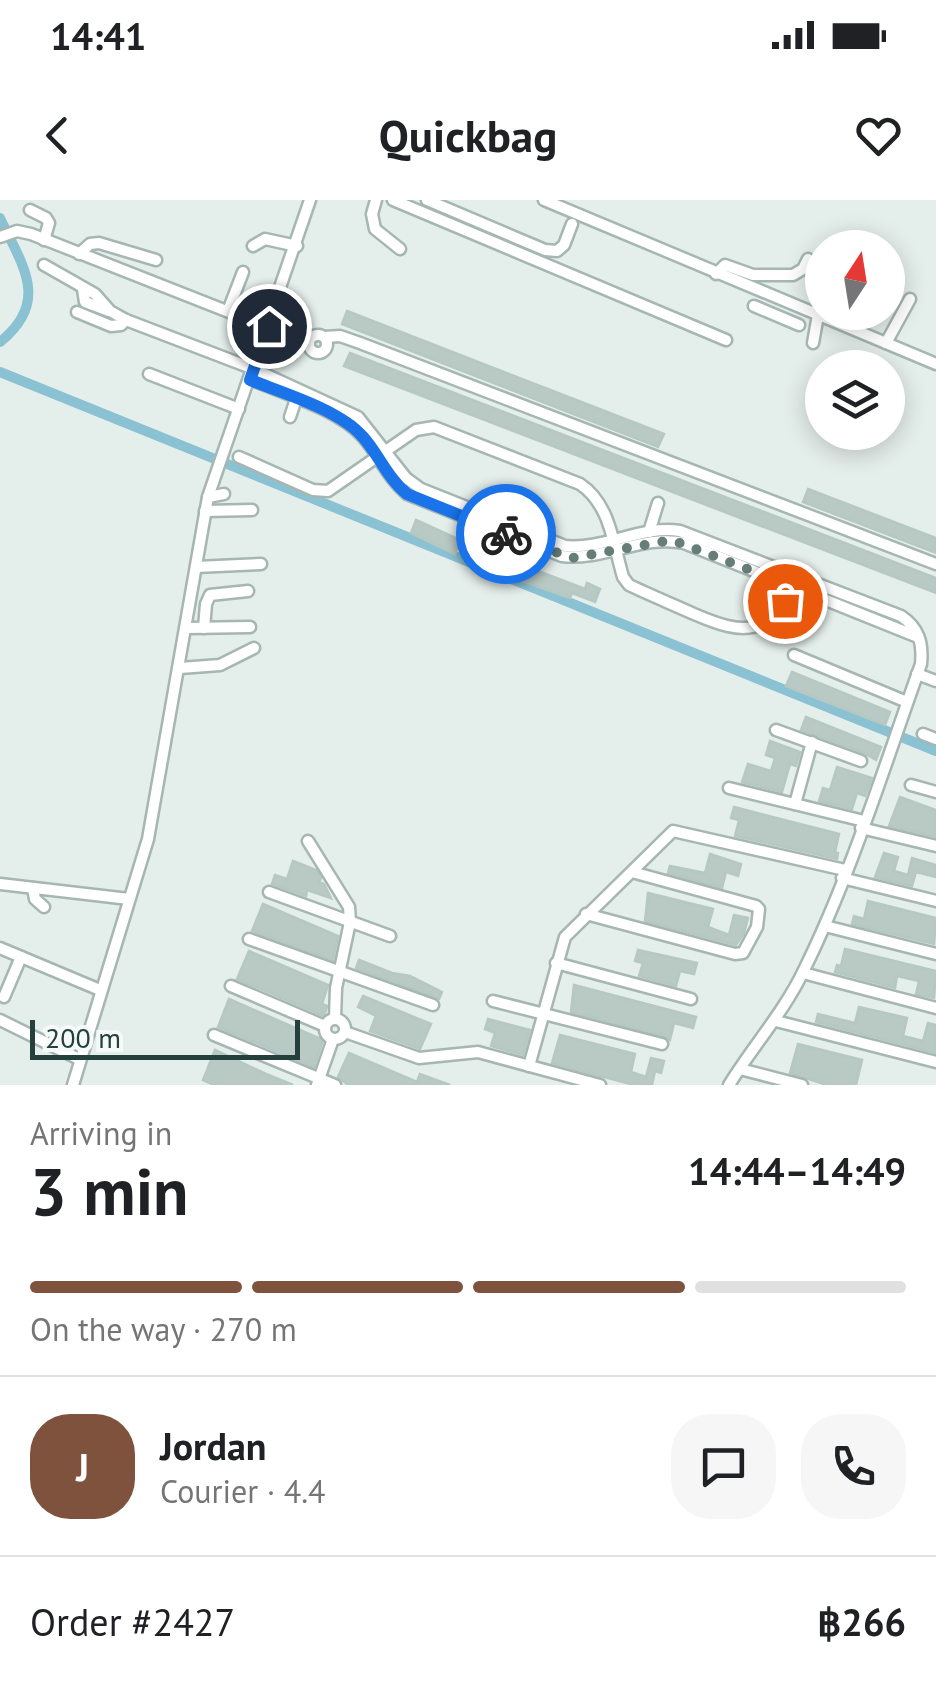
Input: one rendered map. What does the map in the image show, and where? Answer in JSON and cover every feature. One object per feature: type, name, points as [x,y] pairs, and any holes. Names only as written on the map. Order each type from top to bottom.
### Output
[{"type":"street","points":[[73,1085],[157,800],[214,475],[310,200]]},
{"type":"street","points":[[376,200],[372,214],[375,229],[400,249]]},
{"type":"street","points":[[393,200],[726,340]]},
{"type":"street","points":[[427,200],[545,250],[557,251],[564,245],[572,224]]},
{"type":"street","points":[[544,200],[805,310]]},
{"type":"street","points":[[30,210],[46,218],[44,240]]},
{"type":"street","points":[[0,237],[17,231],[31,234],[300,339],[333,335],[360,343],[936,564]]},
{"type":"street","points":[[253,246],[266,238],[297,246]]},
{"type":"street","points":[[79,254],[98,242],[156,260]]},
{"type":"street","points":[[44,265],[83,289],[86,302],[358,417],[382,455],[421,490],[572,547],[672,540],[794,581]]},
{"type":"street","points":[[716,274],[725,265],[732,265],[753,275],[793,275],[805,265]]},
{"type":"street","points":[[228,311],[242,272]]},
{"type":"street","points":[[748,319],[762,292]]},
{"type":"street","points":[[886,343],[910,299]]},
{"type":"street","points":[[754,306],[800,325]]},
{"type":"street","points":[[77,312],[111,326],[121,326],[126,320]]},
{"type":"street","points":[[813,343],[815,330]]},
{"type":"street","points":[[853,330],[936,364]]},
{"type":"street","points":[[149,374],[239,409]]},
{"type":"street","points":[[252,374],[296,399],[318,402]]},
{"type":"street","points":[[290,417],[296,399]]},
{"type":"street","points":[[239,458],[320,492],[335,488],[416,430],[434,428],[580,484],[598,499],[628,585],[734,630],[768,619],[785,601],[794,581]]},
{"type":"street","points":[[208,498],[224,494]]},
{"type":"street","points":[[648,532],[658,504]]},
{"type":"street","points":[[205,511],[252,510]]},
{"type":"street","points":[[614,544],[648,532],[680,531],[919,637],[922,650],[917,674],[825,926],[776,1020],[729,1085]]},
{"type":"street","points":[[196,567],[260,564]]},
{"type":"street","points":[[204,628],[210,595],[248,591]]},
{"type":"street","points":[[186,628],[250,627]]},
{"type":"street","points":[[180,668],[220,665],[254,648]]},
{"type":"street","points":[[794,655],[907,702]]},
{"type":"street","points":[[917,674],[936,681]]},
{"type":"street","points":[[776,730],[862,761]]},
{"type":"street","points":[[923,734],[936,739]]},
{"type":"street","points":[[795,804],[812,742]]},
{"type":"street","points":[[910,785],[936,792]]},
{"type":"street","points":[[729,788],[936,846]]},
{"type":"street","points":[[529,1066],[566,937],[666,835],[678,830],[936,901]]},
{"type":"street","points":[[308,841],[349,907],[350,922],[327,1035],[339,1038],[345,1032]]},
{"type":"street","points":[[586,914],[734,954],[743,953],[760,920],[756,906],[632,872]]},
{"type":"street","points":[[0,884],[129,898]]},
{"type":"street","points":[[32,888],[35,899],[44,907]]},
{"type":"street","points":[[269,892],[390,936]]},
{"type":"street","points":[[825,926],[936,954]]},
{"type":"street","points":[[249,939],[434,1006]]},
{"type":"street","points":[[0,948],[100,990]]},
{"type":"street","points":[[4,996],[21,957]]},
{"type":"street","points":[[556,963],[691,998]]},
{"type":"street","points":[[803,973],[936,1008]]},
{"type":"street","points":[[231,986],[330,1022],[342,1021],[345,1032]]},
{"type":"street","points":[[493,1001],[662,1044]]},
{"type":"street","points":[[0,1020],[78,1058]]},
{"type":"street","points":[[776,1020],[936,1062]]},
{"type":"street","points":[[345,1032],[426,1059],[478,1052],[600,1085]]},
{"type":"street","points":[[214,1035],[319,1082],[335,1085]]},
{"type":"street","points":[[319,1082],[333,1038]]},
{"type":"street","points":[[740,1069],[802,1085]]},
{"type":"building","points":[[347,311],[664,434],[658,447],[342,324]]},
{"type":"building","points":[[350,353],[936,578],[936,593],[344,366]]},
{"type":"building","points":[[808,489],[936,538],[936,553],[803,502]]},
{"type":"building","points":[[416,520],[460,540],[455,554],[411,533]]},
{"type":"building","points":[[525,566],[585,589],[587,583],[600,589],[595,602],[572,593],[570,598],[519,580]]},
{"type":"building","points":[[792,672],[890,712],[885,725],[786,686]]},
{"type":"building","points":[[806,717],[881,747],[876,760],[801,730]]},
{"type":"building","points":[[770,741],[800,752],[796,766],[790,764],[782,792],[742,782],[748,764],[771,771],[775,758],[766,755]]},
{"type":"building","points":[[837,767],[872,778],[865,796],[857,793],[852,809],[819,801],[823,788],[830,790]]},
{"type":"building","points":[[900,797],[936,810],[936,837],[889,826]]},
{"type":"building","points":[[734,807],[839,834],[837,859],[735,836],[739,820],[731,818]]},
{"type":"building","points":[[884,853],[898,857],[894,871],[908,875],[912,858],[936,865],[936,877],[916,872],[912,886],[875,877]]},
{"type":"building","points":[[710,854],[741,864],[738,876],[726,872],[722,888],[668,873],[670,866],[705,873]]},
{"type":"building","points":[[293,861],[316,870],[319,882],[331,898],[307,890],[306,896],[272,884],[275,875],[287,879]]},
{"type":"building","points":[[648,893],[713,909],[708,927],[729,935],[734,915],[748,918],[744,933],[736,945],[645,921]]},
{"type":"building","points":[[868,901],[936,918],[934,944],[852,924],[854,916],[864,919]]},
{"type":"building","points":[[263,904],[338,936],[333,960],[252,931]]},
{"type":"building","points":[[845,949],[936,971],[934,998],[916,994],[919,981],[897,976],[895,988],[835,972],[837,965],[841,966]]},
{"type":"building","points":[[638,950],[697,963],[694,974],[680,971],[676,986],[639,976],[643,963],[635,961]]},
{"type":"building","points":[[249,951],[328,985],[322,1004],[327,1006],[324,1016],[237,979]]},
{"type":"building","points":[[359,960],[410,976],[442,992],[439,999],[356,968]]},
{"type":"building","points":[[574,985],[696,1017],[693,1028],[674,1023],[670,1040],[571,1012]]},
{"type":"building","points":[[363,996],[431,1024],[420,1049],[370,1031],[376,1016],[358,1007]]},
{"type":"building","points":[[229,999],[323,1040],[314,1067],[218,1027]]},
{"type":"building","points":[[859,1007],[907,1018],[903,1036],[923,1041],[928,1023],[936,1025],[936,1053],[816,1022],[818,1014],[855,1023]]},
{"type":"building","points":[[488,1019],[530,1030],[523,1055],[491,1046],[495,1033],[485,1029]]},
{"type":"building","points":[[560,1035],[635,1054],[631,1072],[646,1077],[651,1058],[664,1061],[661,1073],[655,1071],[652,1085],[634,1085],[552,1063]]},
{"type":"building","points":[[798,1044],[862,1060],[856,1085],[827,1085],[790,1073]]},
{"type":"building","points":[[215,1050],[293,1085],[214,1085],[203,1080]]},
{"type":"building","points":[[349,1053],[417,1082],[420,1074],[450,1085],[348,1085],[338,1077]]},
{"type":"waterway","points":[[0,218],[23,267],[28,297],[16,327],[0,342]]},
{"type":"waterway","points":[[0,372],[936,751]]},
{"type":"way so far","points":[[506,534],[572,558],[664,540],[684,543],[792,586],[785,601]]},
{"type":"route","points":[[269,326],[250,380],[348,423],[364,437],[407,494],[506,534]]}]
